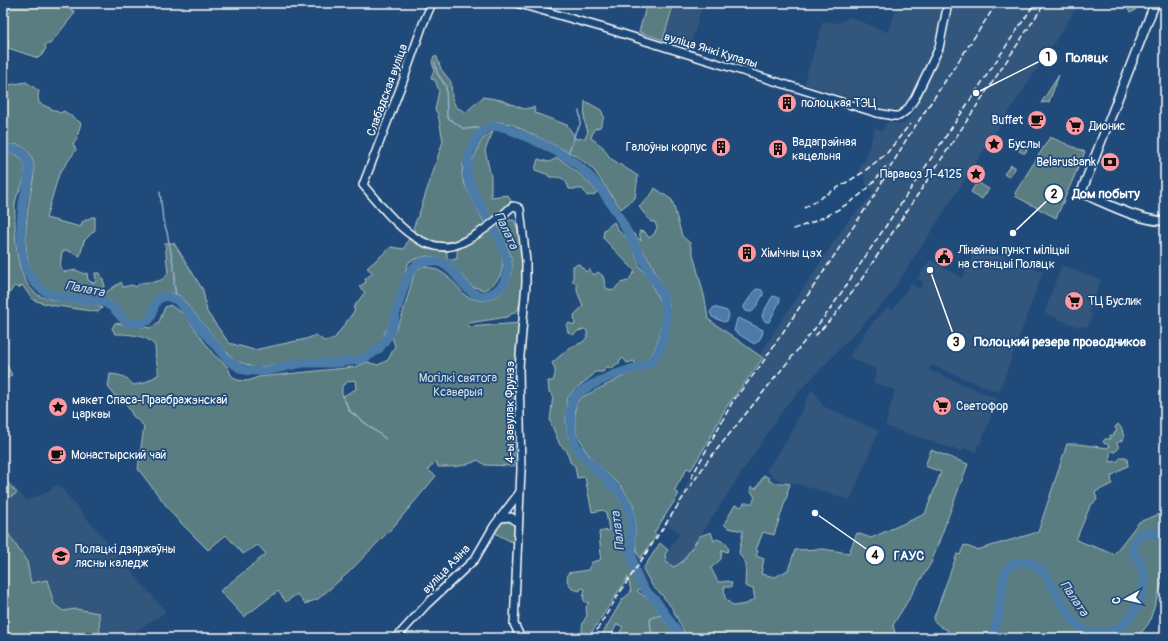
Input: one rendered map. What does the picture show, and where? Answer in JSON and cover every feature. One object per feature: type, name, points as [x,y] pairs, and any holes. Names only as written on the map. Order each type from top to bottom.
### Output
[{"type":"main road","points":[[1155,3],[1081,194],[1139,217],[1150,220],[1165,221]]},
{"type":"street","name":"Слабадская вуліца","points":[[432,3],[363,185],[397,223],[410,235],[421,241],[444,247],[463,242],[500,218]]},
{"type":"street","name":"вуліца Янкі Купалы","points":[[516,3],[604,28],[877,113],[894,116],[899,116],[907,110],[915,98],[939,48],[948,3]]},
{"type":"street","points":[[1155,3],[1165,4]]},
{"type":"street","name":"4-ы завулак Фрунзэ","points":[[500,218],[513,206],[520,209],[526,261],[526,283],[520,368],[521,470],[514,624],[521,638]]},
{"type":"street","name":"вуліца Азіна","points":[[396,638],[427,604],[475,559],[500,518],[520,492]]},
{"type":"street","points":[[500,518],[511,517],[518,523]]},
{"type":"shaded area","points":[[670,3],[703,3],[690,48],[663,40],[673,5]]},
{"type":"shaded area","points":[[899,3],[940,3],[942,13],[938,24],[939,29],[935,46],[912,96],[901,111],[889,110],[804,84],[823,21],[837,23],[850,17],[887,32]]},
{"type":"shaded area","points":[[952,3],[1080,3],[888,298],[785,407],[682,562],[674,567],[666,562],[665,554],[680,533],[667,524],[725,409],[763,359],[759,355],[847,222],[874,193],[866,185],[864,176],[859,171],[861,163],[865,161],[875,127],[882,131],[887,122],[903,124],[911,116],[940,56]]},
{"type":"shaded area","points":[[981,246],[1043,272],[1000,390],[997,392],[932,365],[929,370],[998,399],[980,445],[978,444],[976,452],[964,448],[962,452],[885,426],[895,390],[873,383],[877,370],[850,357],[854,347],[864,337],[863,334],[886,308],[893,310],[911,283],[920,289],[923,282],[917,279],[930,260],[962,278],[977,247]]},
{"type":"shaded area","points":[[1062,265],[1101,280],[1089,313],[1093,314],[1088,326],[1078,327],[1044,313]]},
{"type":"shaded area","points":[[755,290],[762,290],[763,295],[754,310],[751,312],[746,311],[744,306]]},
{"type":"shaded area","points":[[774,296],[780,300],[769,322],[766,322],[762,315]]},
{"type":"shaded area","points":[[714,307],[727,311],[729,314],[727,321],[724,322],[712,317],[710,312]]},
{"type":"shaded area","points":[[739,318],[763,330],[758,342],[754,344],[734,331],[737,319]]},
{"type":"shaded area","points":[[811,390],[815,392],[823,406],[879,431],[850,500],[791,482],[790,484],[775,478],[766,471],[789,437]]},
{"type":"shaded area","name":"Полацкі дзяржаўны лясны каледж","points":[[3,475],[26,500],[44,494],[58,484],[166,612],[136,631],[117,638],[3,638]]},
{"type":"green space","points":[[3,3],[54,3],[74,11],[74,14],[50,44],[45,45],[46,48],[42,55],[38,58],[8,48],[9,39],[3,40],[3,17],[11,11],[7,6],[3,5]]},
{"type":"green space","points":[[647,3],[657,3],[672,9],[663,40],[639,32]]},
{"type":"green space","points":[[1127,3],[1138,4],[1139,6],[1133,12],[1130,12],[1128,10]]},
{"type":"green space","points":[[434,56],[437,57],[441,69],[451,82],[452,98],[456,107],[466,112],[483,97],[501,100],[524,109],[534,107],[535,113],[567,125],[576,139],[585,138],[588,132],[584,120],[585,101],[601,110],[604,117],[600,127],[594,129],[591,138],[603,147],[610,158],[638,176],[635,198],[621,209],[593,169],[578,157],[511,124],[498,122],[488,124],[479,129],[466,153],[463,164],[462,174],[464,183],[485,224],[462,237],[445,243],[437,244],[421,238],[413,228],[443,141],[438,114],[435,110],[439,91],[435,80],[431,79],[434,69],[432,62]]},
{"type":"green space","points":[[1059,75],[1049,102],[1041,103]]},
{"type":"green space","points":[[26,82],[39,91],[39,103],[60,113],[64,111],[81,123],[76,141],[73,143],[76,150],[59,174],[46,218],[81,227],[82,222],[95,217],[95,230],[84,241],[80,256],[66,250],[62,252],[60,267],[65,272],[76,270],[84,274],[87,273],[88,280],[93,283],[96,282],[95,273],[100,273],[105,285],[102,289],[105,293],[121,282],[123,287],[132,285],[136,287],[139,284],[155,282],[164,278],[168,274],[165,243],[174,243],[203,290],[207,312],[229,343],[254,350],[306,339],[316,335],[324,341],[334,339],[355,310],[353,308],[365,292],[359,287],[366,282],[365,279],[373,273],[367,268],[391,247],[404,249],[409,238],[419,243],[447,250],[447,259],[457,259],[457,251],[459,248],[475,240],[480,234],[490,227],[501,254],[502,270],[499,278],[484,290],[473,287],[452,265],[439,258],[427,256],[410,261],[407,266],[403,283],[388,326],[381,341],[372,351],[357,358],[301,360],[256,368],[236,361],[224,349],[180,296],[176,294],[159,294],[151,304],[149,315],[137,320],[126,317],[110,301],[58,294],[45,288],[37,280],[31,271],[28,260],[26,248],[26,224],[34,175],[32,158],[26,149],[21,146],[10,145],[3,147],[3,86]]},
{"type":"green space","points":[[493,132],[485,150],[491,177],[491,197],[508,195],[511,201],[498,216],[492,219],[474,187],[470,174],[470,166],[480,143],[484,138]]},
{"type":"green space","points":[[1050,137],[1085,152],[1056,218],[1015,196],[1015,193]]},
{"type":"green space","points":[[1026,142],[1029,144],[1029,147],[1025,153],[1019,151]]},
{"type":"green space","points":[[12,153],[22,159],[25,167],[25,174],[16,199],[15,208],[18,261],[26,282],[32,290],[40,296],[60,301],[97,305],[102,308],[98,312],[50,305],[33,300],[22,285],[19,288],[14,286],[3,304],[3,154]]},
{"type":"green space","points":[[557,158],[569,165],[597,192],[594,195],[587,196],[583,189],[569,189],[566,182],[562,178],[549,177],[549,175],[535,170],[538,159],[549,162]]},
{"type":"green space","points":[[1011,165],[1015,167],[1015,169],[1008,177],[1004,174]]},
{"type":"green space","points":[[977,182],[989,189],[982,199],[971,192]]},
{"type":"green space","points":[[655,188],[672,200],[682,236],[690,243],[705,299],[708,319],[763,358],[725,409],[691,470],[687,468],[674,491],[679,494],[654,533],[657,535],[640,559],[635,540],[635,518],[633,504],[621,486],[595,463],[583,447],[583,444],[576,434],[575,416],[576,403],[582,397],[626,375],[650,366],[659,359],[667,335],[669,304],[650,261],[631,234],[632,232],[641,241],[639,231],[645,232],[649,238],[654,234],[657,228],[655,222],[651,222],[639,207]]},
{"type":"green space","name":"Могілкі святога Ксаверыя","points":[[514,220],[521,242],[524,259],[524,275],[523,289],[518,310],[507,317],[469,323],[468,327],[520,323],[514,410],[514,466],[485,465],[478,460],[454,467],[438,467],[436,461],[428,470],[436,476],[394,526],[347,574],[318,599],[305,604],[297,594],[286,602],[278,591],[244,617],[220,591],[266,554],[258,545],[243,554],[226,535],[208,550],[175,517],[138,469],[144,426],[133,416],[124,400],[115,396],[108,387],[110,374],[123,376],[133,385],[144,383],[158,375],[155,347],[149,340],[138,336],[115,334],[112,328],[115,323],[150,328],[159,322],[165,307],[170,305],[185,315],[213,354],[228,367],[231,375],[237,380],[248,381],[258,377],[355,367],[367,362],[378,365],[388,360],[395,346],[392,337],[402,316],[415,271],[423,266],[443,273],[465,295],[477,300],[493,298],[505,288],[509,281],[512,264],[510,253],[501,234],[498,223]],"holes":[[[355,380],[356,389],[343,396],[350,411],[386,439],[349,411],[342,394],[342,386],[349,381]]]},
{"type":"green space","points":[[614,222],[618,230],[630,242],[640,267],[650,278],[653,288],[662,305],[663,317],[654,351],[647,360],[636,366],[634,361],[627,363],[623,358],[620,360],[619,365],[617,364],[614,366],[613,369],[607,367],[603,372],[595,372],[574,390],[567,399],[566,420],[568,437],[578,453],[614,492],[626,509],[628,518],[628,539],[631,568],[640,589],[637,591],[652,602],[677,638],[600,638],[622,600],[631,592],[628,577],[588,638],[576,638],[583,636],[582,625],[587,616],[586,607],[589,603],[585,602],[583,598],[585,589],[581,588],[580,591],[572,589],[567,581],[568,573],[588,570],[592,562],[600,560],[599,532],[609,530],[606,513],[604,510],[592,512],[585,477],[577,478],[575,466],[570,462],[567,451],[560,445],[550,421],[553,395],[549,392],[548,381],[553,381],[555,376],[555,370],[552,363],[569,348],[583,342],[587,337],[587,331],[585,329],[578,331],[573,335],[568,332],[566,324],[575,324],[574,315],[583,306],[577,291],[577,285],[573,282],[573,266],[579,264],[586,272],[589,269],[594,275],[598,272],[603,276],[606,288],[613,291],[620,283],[628,281],[635,271],[603,238],[604,230]],"holes":[[[617,624],[623,627],[617,637],[612,634]]]},
{"type":"green space","points":[[3,358],[12,375],[4,380],[3,379]]},
{"type":"green space","points":[[1118,424],[1122,429],[1124,439],[1117,443],[1119,448],[1115,452],[1112,451],[1110,453],[1110,462],[1118,461],[1121,457],[1126,457],[1128,466],[1111,476],[1112,484],[1095,492],[1097,500],[1090,506],[1076,540],[1114,554],[1139,522],[1165,512],[1165,580],[1163,580],[1149,623],[1137,638],[942,638],[948,630],[941,627],[933,620],[957,554],[960,555],[964,545],[977,550],[1038,532],[1067,444],[1108,448],[1108,444],[1103,442],[1105,439],[1110,439],[1110,435],[1114,436],[1114,433],[1117,432],[1115,427]]},
{"type":"green space","points":[[931,450],[968,464],[931,563],[893,625],[895,633],[892,638],[813,638],[786,634],[759,635],[751,638],[687,638],[672,608],[661,594],[653,587],[643,569],[660,543],[668,550],[665,554],[666,562],[674,567],[682,562],[700,536],[711,532],[714,541],[717,539],[726,543],[729,550],[727,552],[722,550],[721,559],[711,568],[718,582],[728,581],[732,583],[731,587],[724,587],[725,598],[733,606],[746,604],[755,599],[753,589],[745,586],[746,564],[739,553],[743,531],[728,528],[724,524],[735,505],[741,507],[744,503],[752,503],[755,497],[750,490],[751,487],[756,489],[764,475],[769,478],[769,481],[790,484],[774,535],[763,532],[756,550],[758,551],[756,556],[764,559],[761,574],[775,577],[788,570],[795,550],[823,549],[849,553],[857,533],[871,538],[925,514],[941,472],[925,466]]},
{"type":"green space","points":[[3,478],[17,493],[3,501]]},
{"type":"green space","points":[[506,519],[515,524],[515,543],[493,532],[501,521]]},
{"type":"green space","points":[[3,530],[8,533],[27,562],[31,583],[47,580],[54,604],[63,611],[76,609],[99,613],[100,638],[3,638]]},
{"type":"waterway","points":[[435,62],[437,73],[446,86],[447,117],[464,129],[488,127]]},
{"type":"waterway","points":[[567,158],[575,132],[580,125],[579,111]]},
{"type":"waterway","name":"Палата","points":[[3,150],[13,149],[20,151],[24,154],[28,162],[29,176],[23,203],[21,238],[24,262],[28,273],[34,282],[49,294],[63,298],[102,302],[109,305],[122,318],[131,323],[148,321],[152,316],[158,299],[166,296],[177,300],[227,359],[241,369],[248,371],[265,371],[302,363],[334,363],[358,360],[367,357],[379,349],[389,335],[408,277],[416,265],[421,262],[433,261],[443,264],[451,270],[467,288],[479,296],[487,295],[496,291],[500,287],[506,276],[506,258],[495,230],[473,192],[467,165],[470,152],[478,137],[490,127],[506,128],[571,160],[594,181],[619,216],[663,296],[666,318],[665,330],[658,354],[653,360],[643,366],[622,372],[598,382],[577,395],[573,400],[571,407],[570,415],[572,435],[576,446],[590,464],[615,488],[628,506],[631,518],[632,556],[637,575],[645,590],[656,601],[682,638]]},
{"type":"waterway","points":[[160,192],[163,220],[167,232],[175,274],[174,284],[177,300]]},
{"type":"waterway","name":"Палата","points":[[992,638],[997,621],[1005,573],[1011,565],[1021,562],[1031,563],[1040,569],[1048,579],[1068,614],[1084,630],[1091,633],[1102,633],[1116,630],[1125,623],[1135,610],[1144,588],[1141,565],[1133,551],[1135,541],[1139,535],[1150,533],[1165,535]]},
{"type":"waterway","points":[[644,638],[651,636],[651,619],[653,617],[664,615]]},
{"type":"railway","points":[[691,478],[733,401],[761,365],[874,196],[906,140],[997,3]]},
{"type":"railway","points":[[592,638],[617,597],[706,463],[829,311],[1035,3]]},
{"type":"railway","points":[[815,336],[834,316],[861,280],[1045,3]]},
{"type":"railway","points":[[804,208],[862,173],[887,153],[910,124]]},
{"type":"railway","points":[[793,229],[822,218],[852,201],[868,188],[888,164]]},
{"type":"place","name":"Полацк","points":[[976,93]]},
{"type":"place","name":"полоцкая ТЭЦ","points":[[787,103]]},
{"type":"place","name":"Buffet","points":[[1037,120]]},
{"type":"place","name":"Дионис","points":[[1075,126]]},
{"type":"place","name":"Буслы","points":[[994,144]]},
{"type":"place","name":"Галоўны корпус","points":[[721,147]]},
{"type":"place","name":"Вадагрэйная кацельня","points":[[778,149]]},
{"type":"place","name":"Belarusbank","points":[[1110,162]]},
{"type":"place","name":"Паравоз Л-4125","points":[[976,174]]},
{"type":"place","name":"Дом побыту","points":[[1013,233]]},
{"type":"place","name":"Хімічны цэх","points":[[747,253]]},
{"type":"place","name":"Лінейны пункт міліцыі на станцыі Полацк","points":[[944,257]]},
{"type":"place","name":"Полоцкий резерв проводников","points":[[930,270]]},
{"type":"place","name":"ТЦ Буслик","points":[[1074,301]]},
{"type":"place","name":"Светофор","points":[[942,406]]},
{"type":"place","name":"макет Спаса-Праабражэнскай царквы","points":[[58,407]]},
{"type":"place","name":"Монастырский чай","points":[[57,455]]},
{"type":"place","name":"ГАУС","points":[[815,513]]},
{"type":"place","name":"Полацкі дзяржаўны лясны каледж","points":[[61,556]]}]
